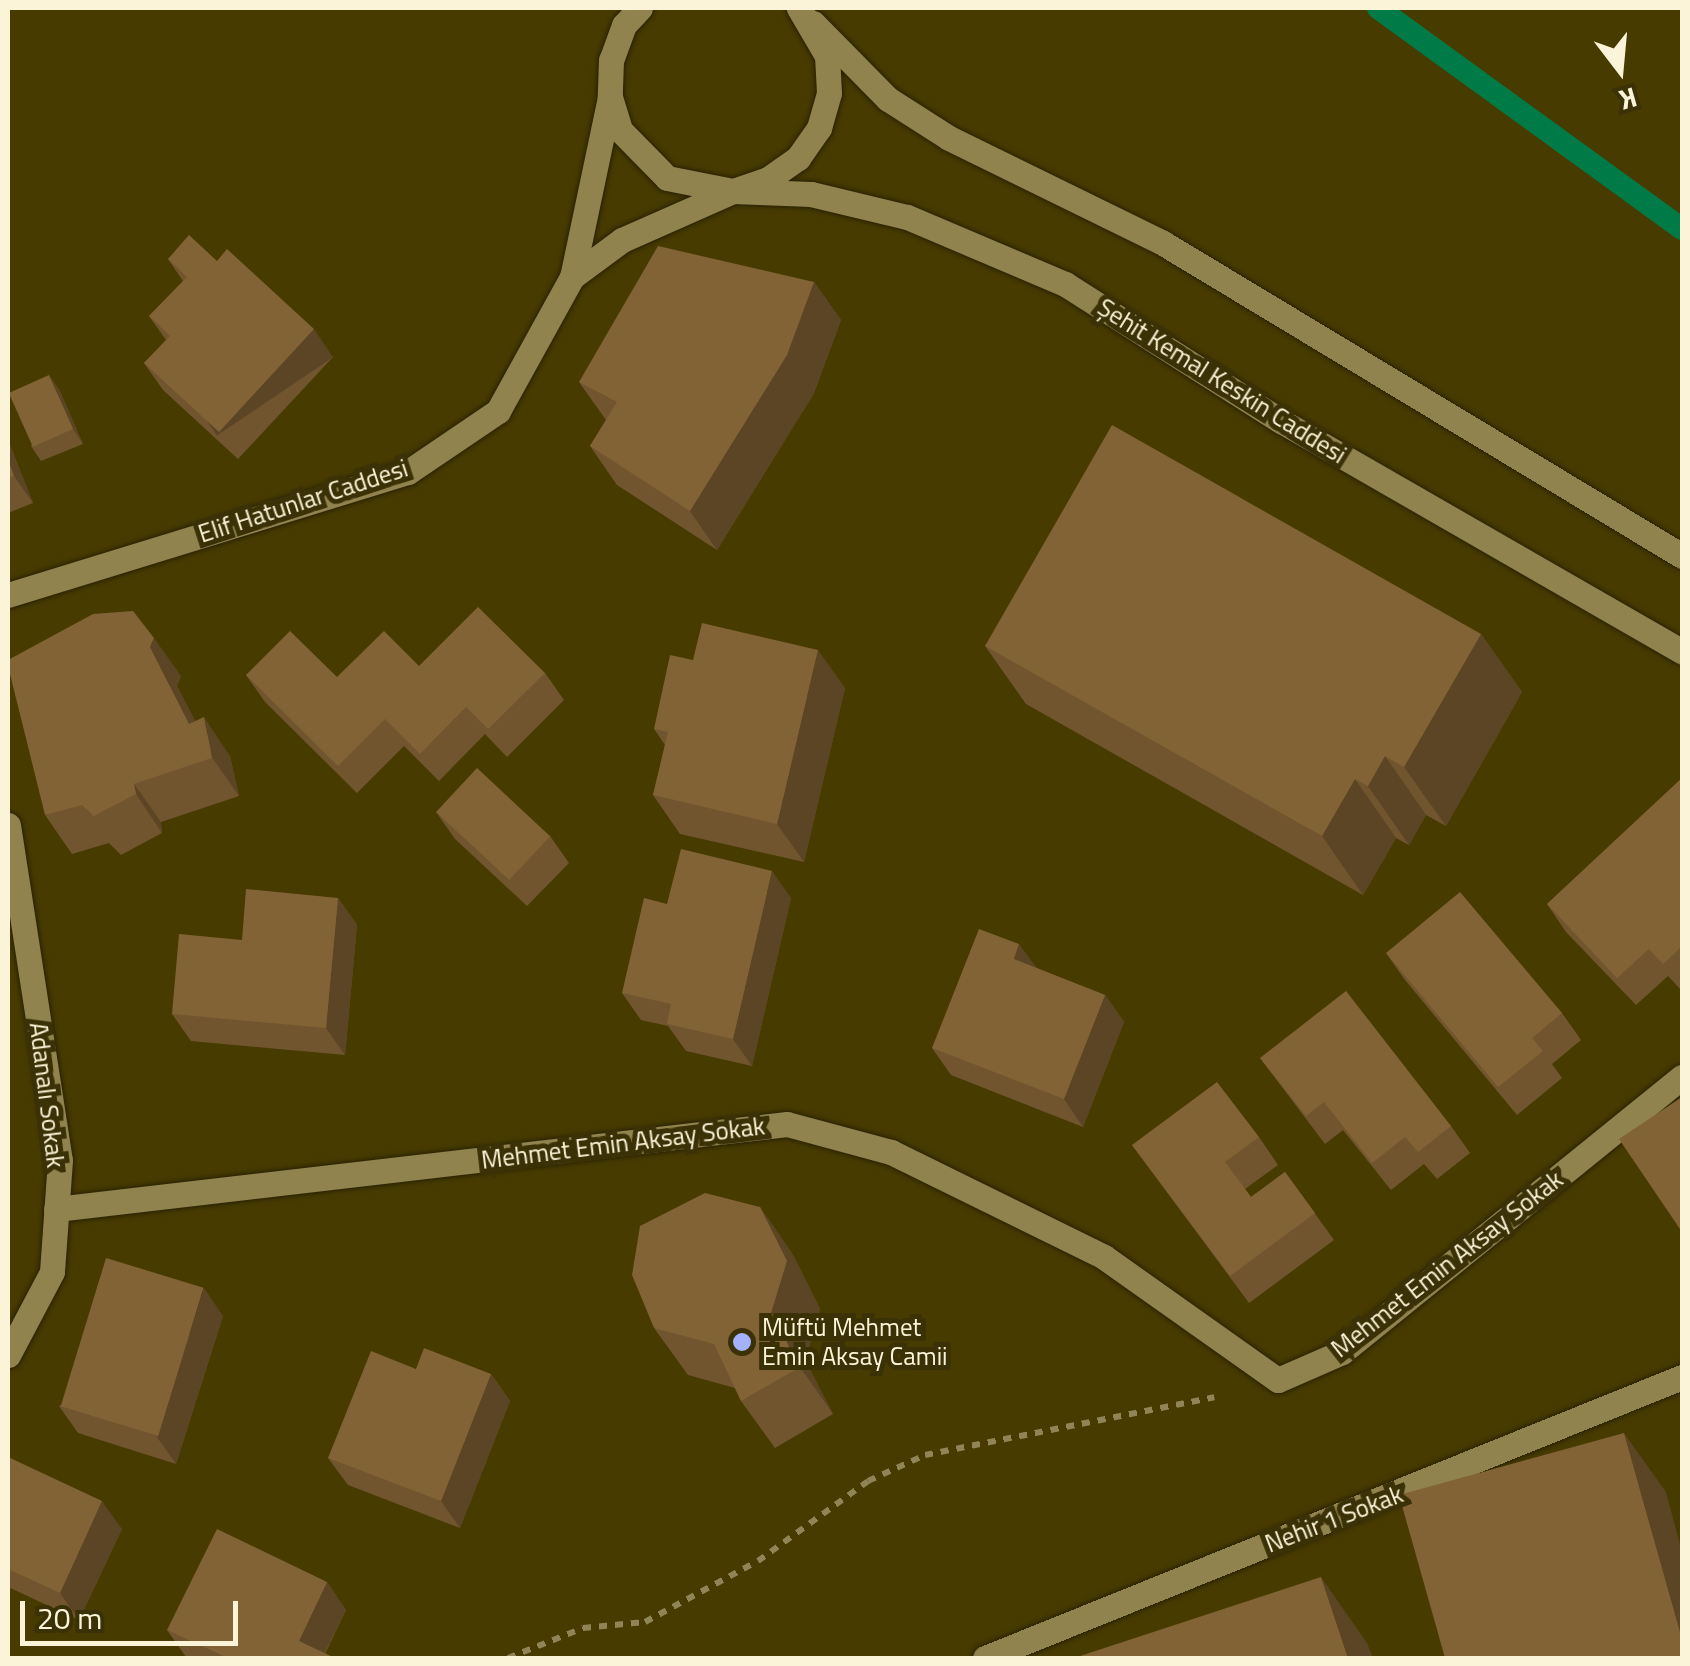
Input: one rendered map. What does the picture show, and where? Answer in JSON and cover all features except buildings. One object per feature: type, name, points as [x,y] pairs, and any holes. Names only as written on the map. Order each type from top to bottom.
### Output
[{"type":"street","points":[[572,277],[610,97],[611,60],[624,25],[640,8]]},
{"type":"street","points":[[572,277],[622,240],[768,179],[798,158],[819,128],[829,93],[827,56],[806,15]]},
{"type":"street","points":[[806,15],[888,99],[949,138],[1163,243],[1682,556]]},
{"type":"street","name":"Şehit Kemal Keskin Caddesi","points":[[610,97],[620,130],[667,178],[732,191],[810,194],[908,217],[1065,284],[1281,421],[1682,652]]},
{"type":"street","name":"Elif Hatunlar Caddesi","points":[[8,595],[408,472],[498,411],[572,277]]},
{"type":"street","name":"Adanalı Sokak","points":[[8,825],[60,1160],[52,1272],[8,1355]]},
{"type":"street","name":"Mehmet Emin Aksay Sokak","points":[[56,1209],[787,1124],[891,1152],[1104,1257],[1278,1380],[1342,1352],[1682,1077]]},
{"type":"street","name":"Nehir 1 Sokak","points":[[985,1658],[1682,1377]]},
{"type":"path","points":[[508,1658],[583,1628],[645,1622],[758,1561],[868,1481],[925,1455],[1278,1380]]},
{"type":"waterway","points":[[1378,8],[1682,229]]},
{"type":"place","name":"Müftü Mehmet Emin Aksay Camii","points":[[742,1342]]}]
